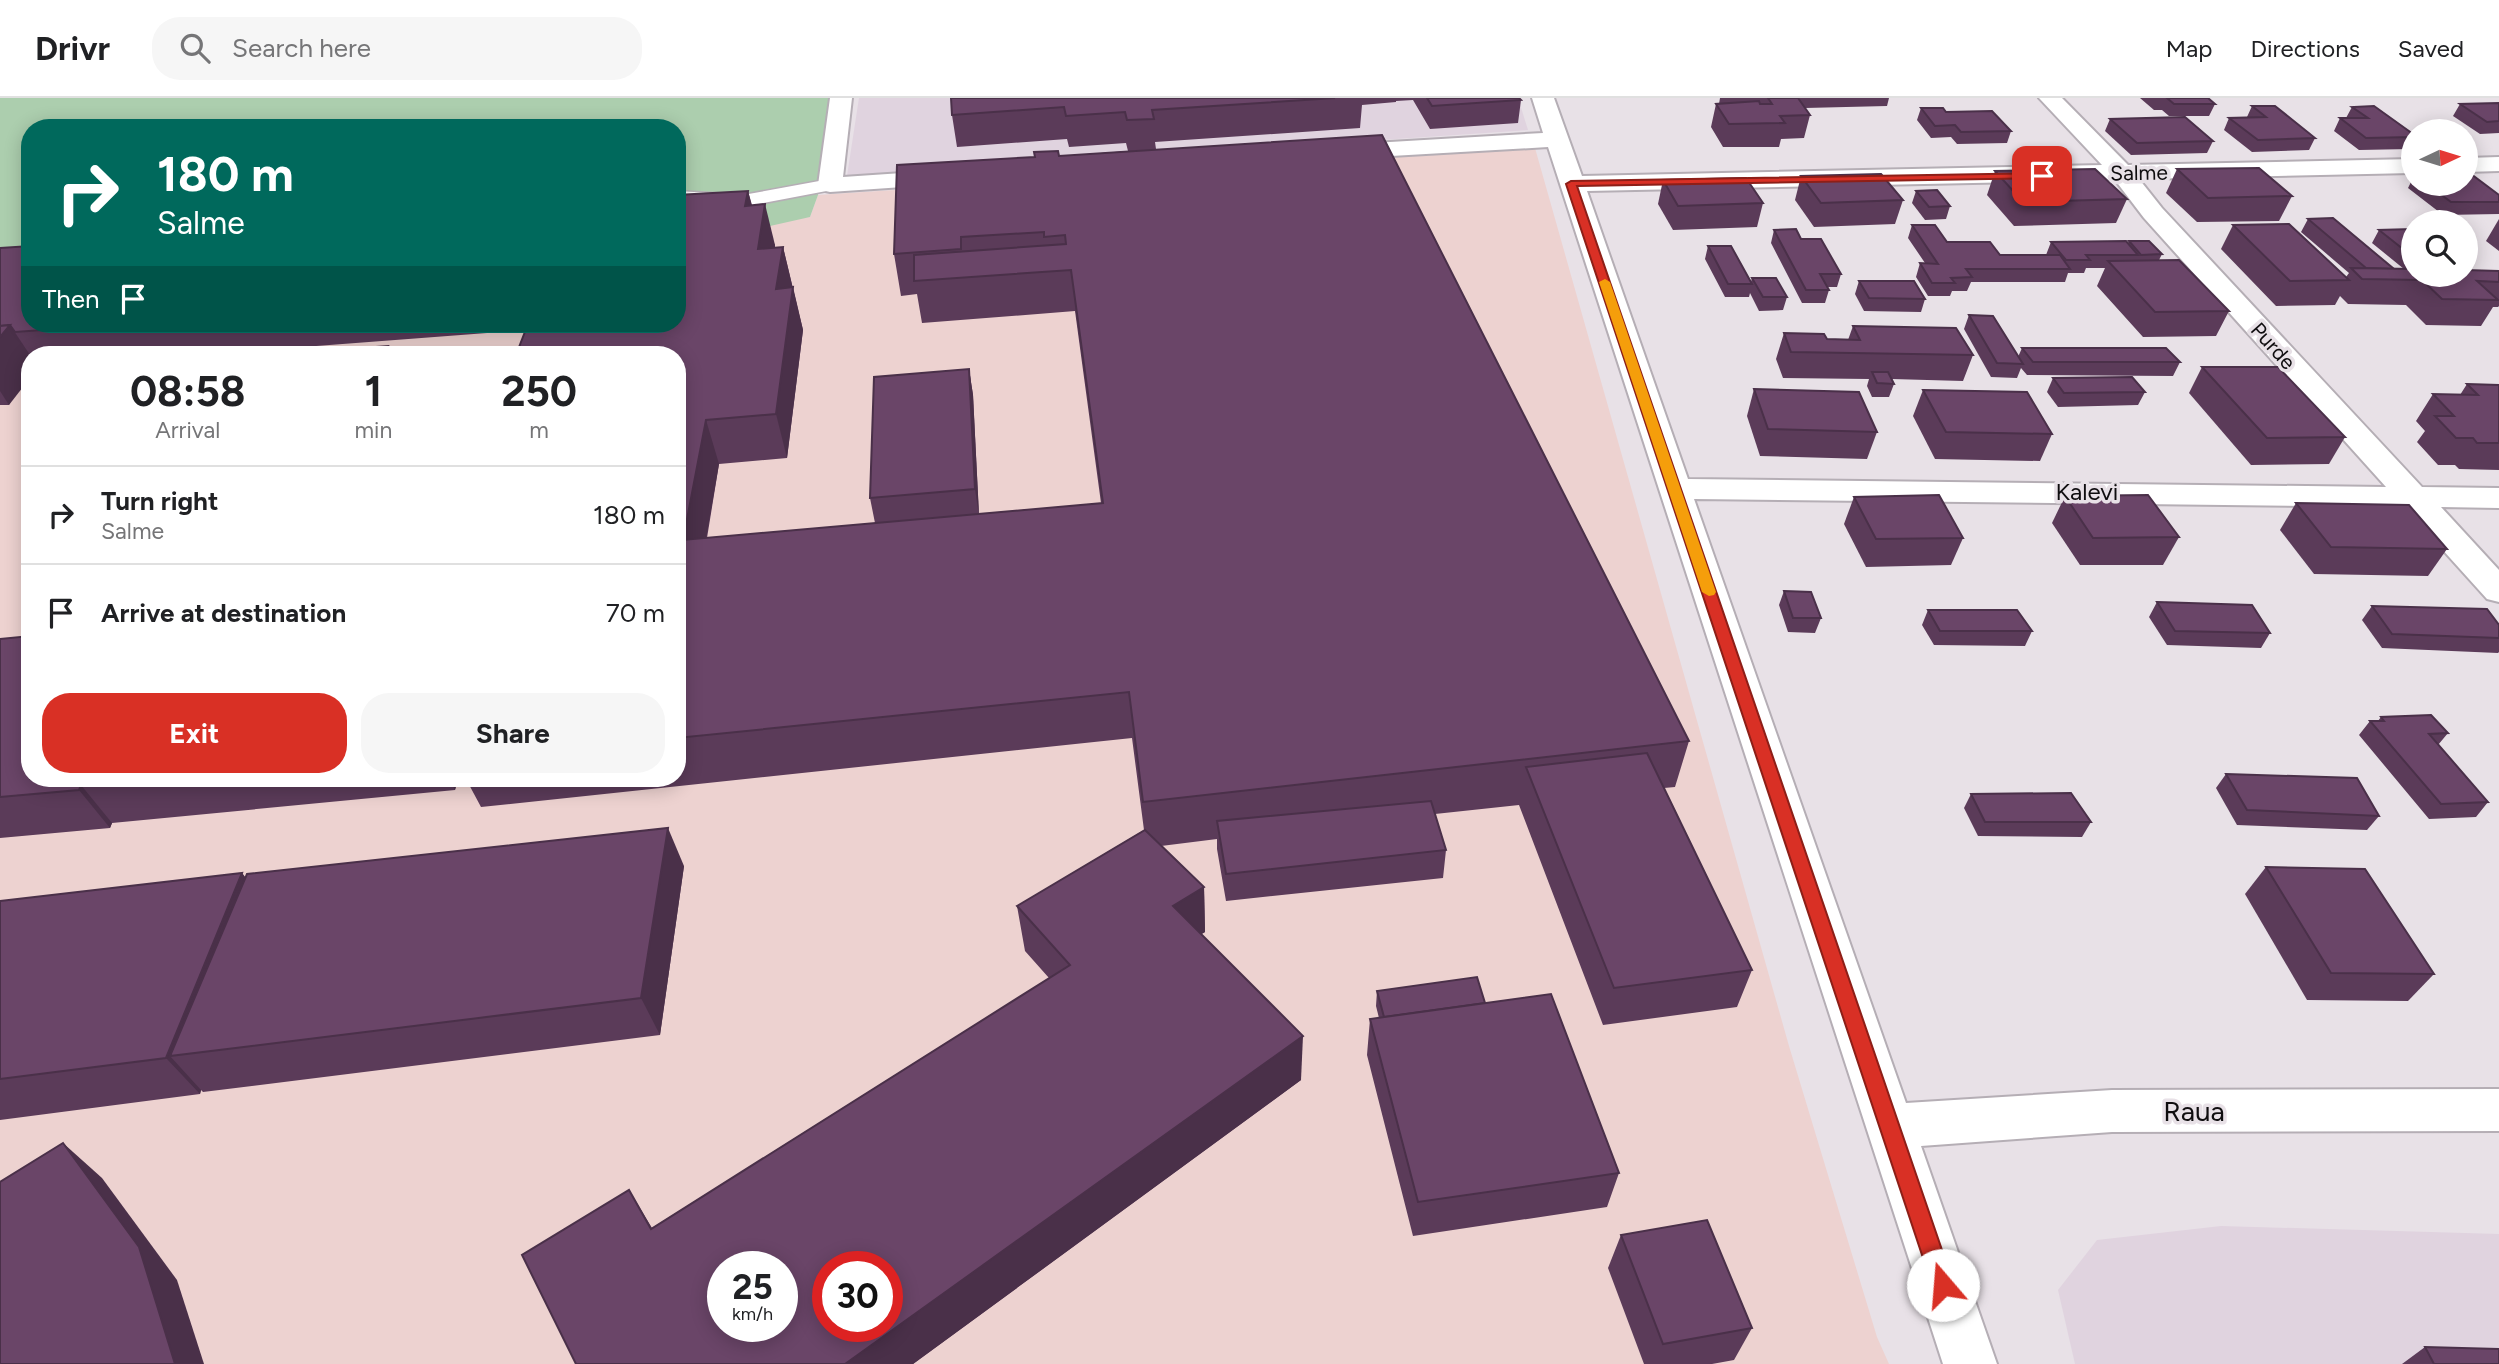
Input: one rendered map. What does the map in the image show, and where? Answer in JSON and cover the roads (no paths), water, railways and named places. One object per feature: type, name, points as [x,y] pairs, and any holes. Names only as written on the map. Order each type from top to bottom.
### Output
[{"type":"street","points":[[841,98],[831,185],[969,176]]},
{"type":"street","points":[[1543,98],[1970,1364]]},
{"type":"street","name":"Purde","points":[[2050,98],[2123,174],[2152,213],[2499,591]]},
{"type":"street","points":[[1316,153],[1557,139]]},
{"type":"street","points":[[2478,165],[2499,164]]},
{"type":"street","name":"Salme","points":[[1571,184],[2401,166]]},
{"type":"street","name":"Kalevi","points":[[1675,489],[2499,498]]},
{"type":"street","name":"Raua","points":[[1890,1126],[2112,1111],[2499,1110]]},
{"type":"lane","points":[[686,198],[743,201],[831,185]]}]
